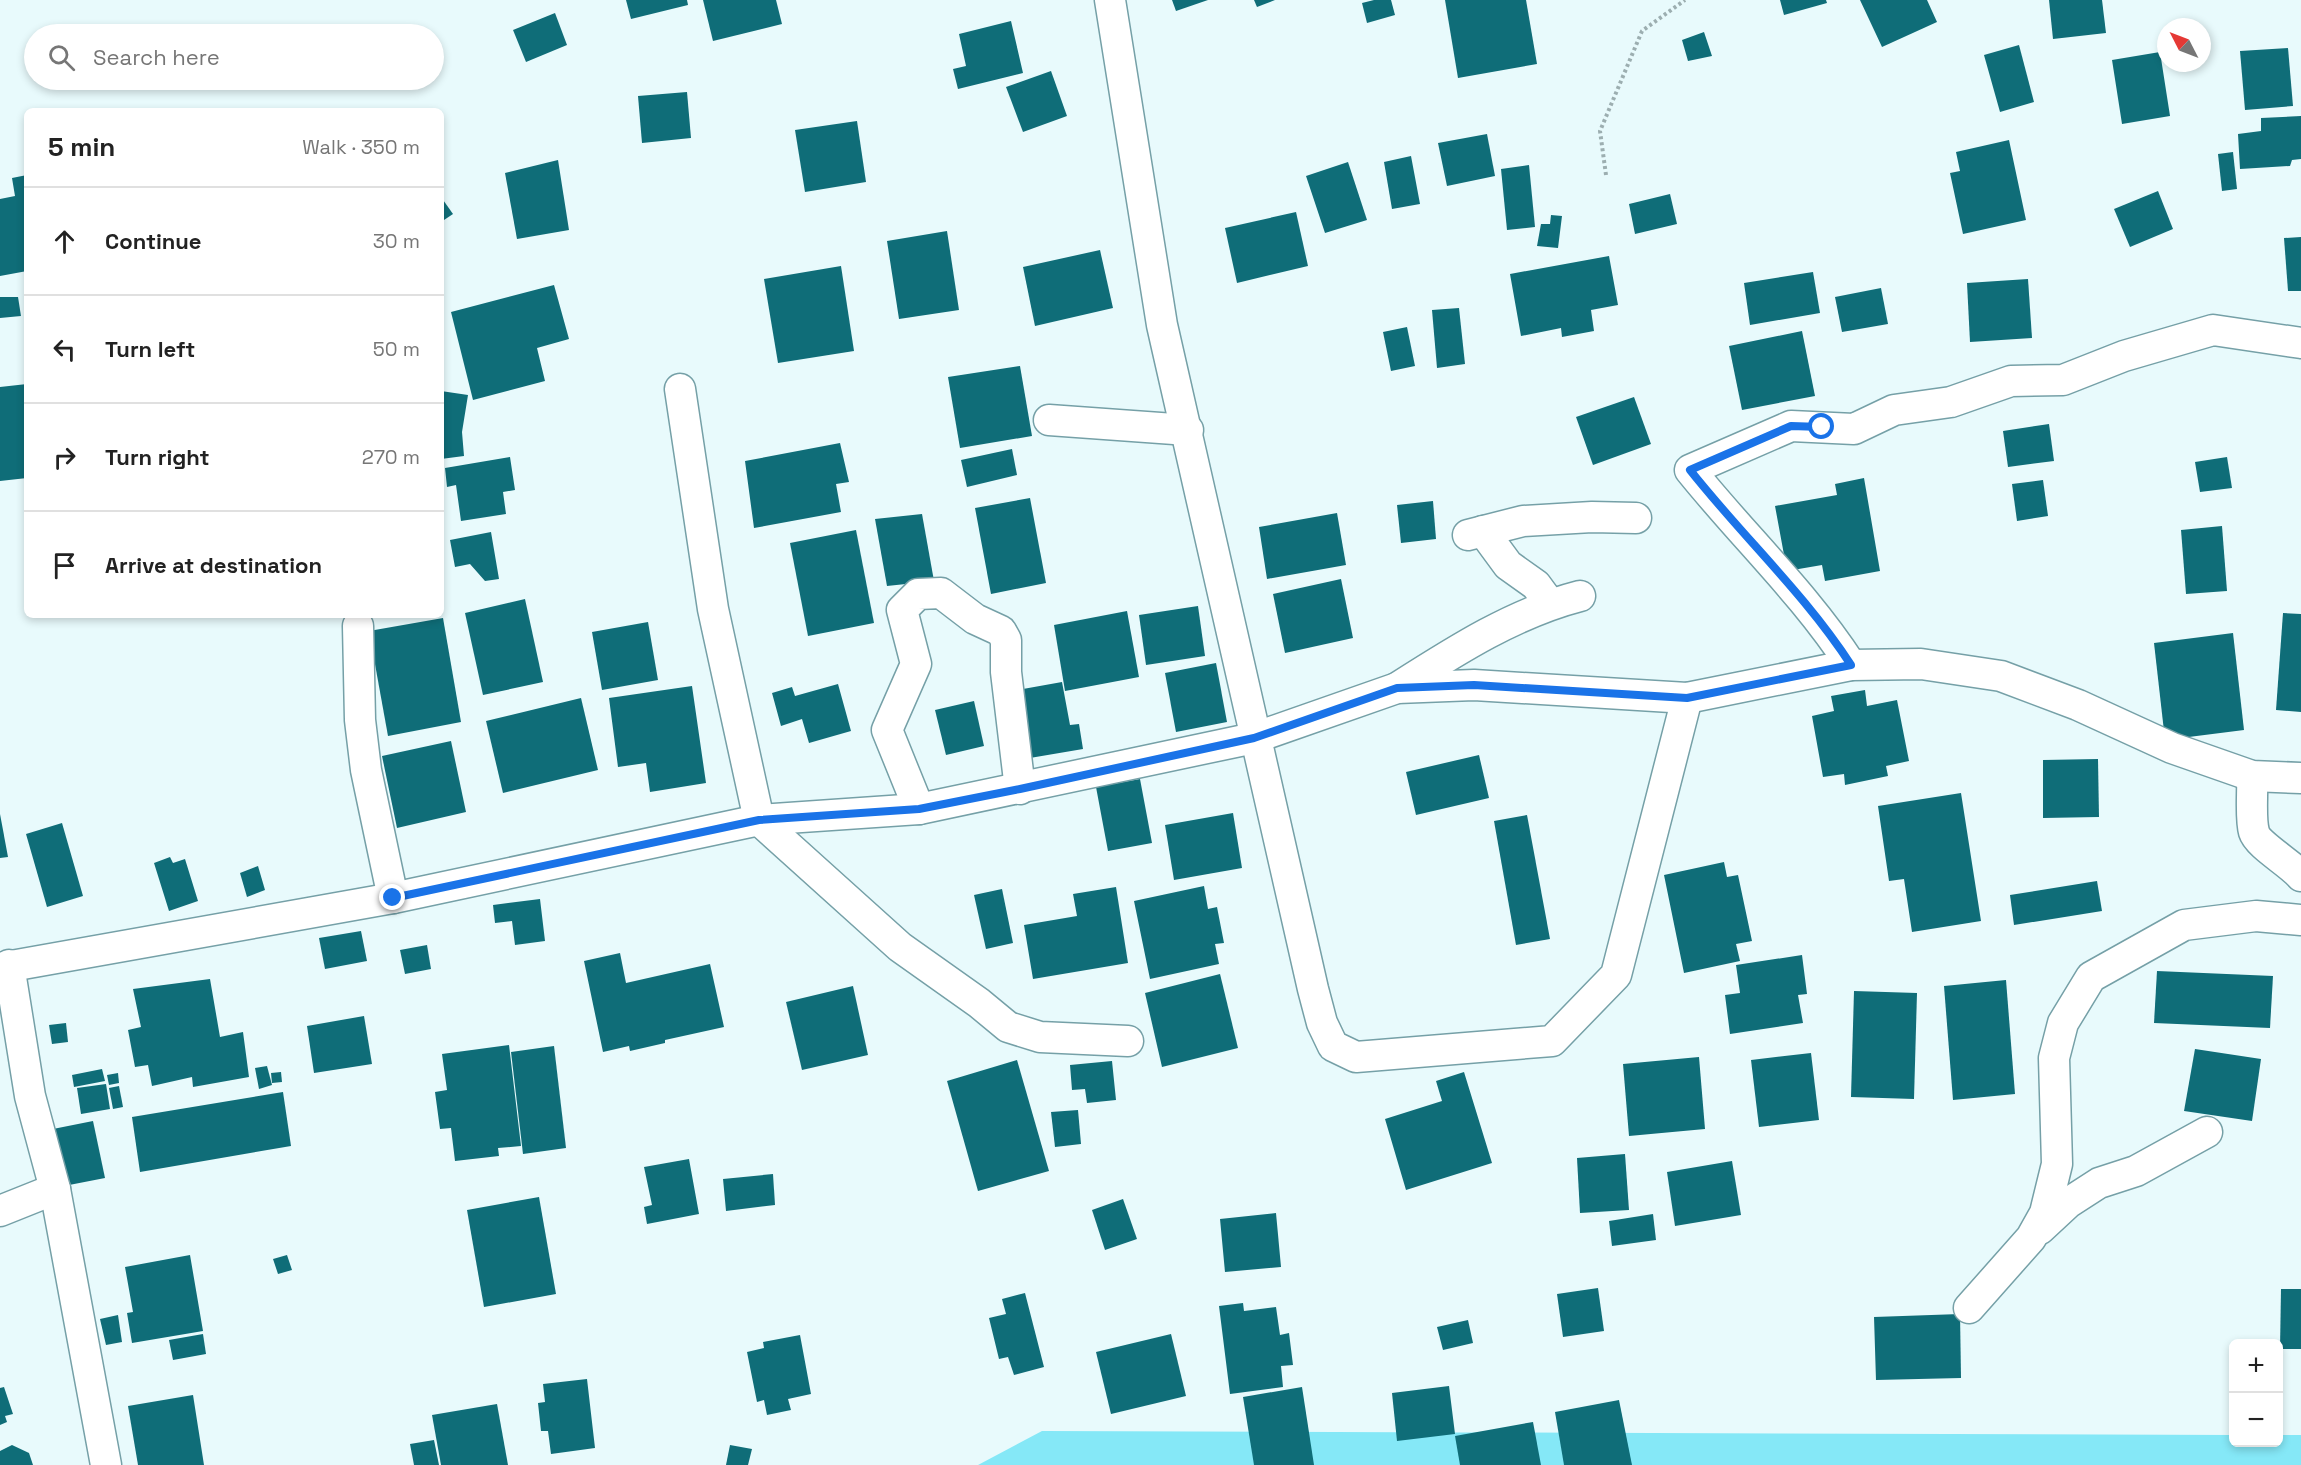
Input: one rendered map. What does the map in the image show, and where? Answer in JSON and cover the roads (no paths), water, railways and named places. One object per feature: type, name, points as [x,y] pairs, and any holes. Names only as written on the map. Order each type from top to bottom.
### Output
[{"type":"street","points":[[1110,0],[1162,325],[1188,430],[1254,738],[1322,1023],[1333,1046],[1356,1057],[1552,1041],[1616,975],[1687,698]]},
{"type":"street","points":[[1851,665],[1826,626],[1800,594],[1734,524],[1690,470],[1791,426],[1854,429],[1894,410],[1951,402],[2011,381],[2063,380],[2124,356],[2213,330],[2301,343]]},
{"type":"street","points":[[680,389],[714,609],[759,820],[900,947],[979,1003],[1008,1027],[1040,1037],[1128,1041]]},
{"type":"street","points":[[1049,420],[1188,430]]},
{"type":"street","points":[[1550,604],[1536,585],[1508,565],[1475,533],[1523,521],[1592,517],[1636,518]]},
{"type":"street","points":[[919,809],[887,730],[916,664],[902,610],[918,594],[941,593],[975,619],[1001,631],[1006,640],[1006,672],[1020,789]]},
{"type":"street","points":[[106,1465],[55,1189],[30,1096],[4,967],[393,898],[759,820],[919,809],[1254,738],[1397,688],[1457,649],[1550,604],[1580,596]]},
{"type":"street","points":[[358,626],[360,720],[366,770],[393,898]]},
{"type":"street","points":[[1397,688],[1474,685],[1687,698],[1851,665],[1921,664],[2001,676],[2079,705],[2172,747],[2252,776],[2301,778]]},
{"type":"street","points":[[2252,776],[2254,833],[2266,847],[2291,863],[2301,876]]},
{"type":"street","points":[[2031,1238],[2045,1212],[2057,1164],[2054,1058],[2063,1023],[2091,977],[2184,925],[2256,916],[2301,920]]},
{"type":"street","points":[[1969,1308],[2031,1238],[2068,1203],[2099,1183],[2136,1171],[2207,1132]]},
{"type":"street","points":[[0,1211],[55,1189]]}]
